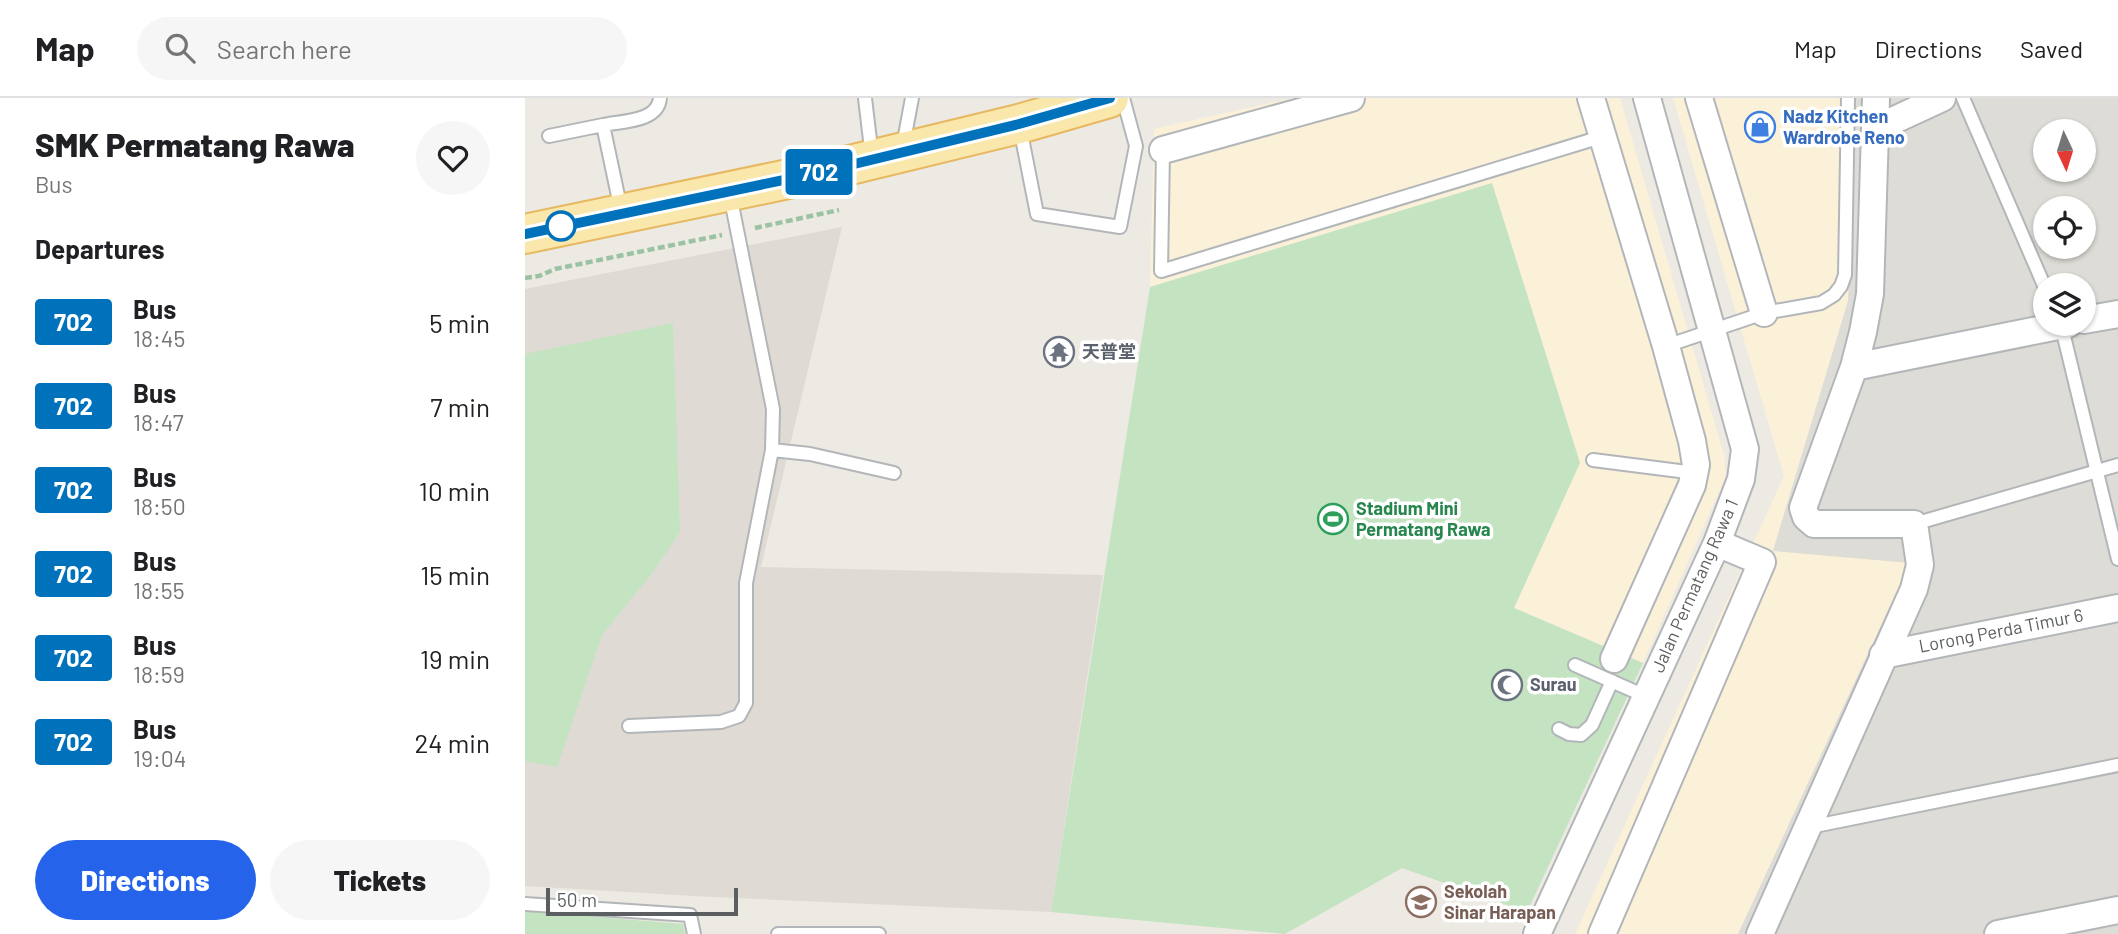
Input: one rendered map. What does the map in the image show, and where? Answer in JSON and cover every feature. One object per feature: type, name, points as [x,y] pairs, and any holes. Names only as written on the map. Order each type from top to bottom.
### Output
[{"type":"main road","points":[[525,234],[887,156],[1019,124],[1109,98]]},
{"type":"street","points":[[1163,150],[1352,98]]},
{"type":"street","points":[[1591,98],[1666,346],[1696,465],[1692,485],[1613,670]]},
{"type":"street","points":[[1760,934],[1914,589],[1920,565],[1914,523],[1814,524],[1806,517],[1803,508],[1854,367],[1870,294],[1876,98]]},
{"type":"street","points":[[1875,129],[1942,98]]},
{"type":"street","name":"Jalan Permatang Rawa 1","points":[[1537,934],[1717,543],[1741,479],[1745,449],[1647,99]]},
{"type":"street","points":[[1705,99],[1764,313]]},
{"type":"street","points":[[2096,318],[2118,314]]},
{"type":"street","points":[[1854,367],[2033,330]]},
{"type":"street","points":[[1602,934],[1762,562],[1717,543]]},
{"type":"street","points":[[1661,553],[1702,572]]},
{"type":"street","name":"Lorong Perda Timur 6","points":[[1883,655],[2118,608]]},
{"type":"street","points":[[1998,934],[2118,910]]},
{"type":"lane","points":[[549,136],[652,115],[659,107],[660,98]]},
{"type":"lane","points":[[865,98],[887,156]]},
{"type":"lane","points":[[887,156],[912,98]]},
{"type":"lane","points":[[1019,124],[1037,214],[1120,227],[1136,146],[1123,98]]},
{"type":"lane","points":[[1666,346],[1764,313],[1821,303],[1834,295],[1841,286],[1845,275],[1848,98]]},
{"type":"lane","points":[[1963,98],[2039,273]]},
{"type":"lane","points":[[603,125],[622,214]]},
{"type":"lane","points":[[1163,150],[1161,271],[1601,137]]},
{"type":"lane","points":[[629,726],[721,722],[739,716],[746,704],[746,583],[772,450],[773,409],[730,191]]},
{"type":"lane","points":[[2070,336],[2096,470],[2118,559]]},
{"type":"lane","points":[[772,450],[810,454],[894,473]]},
{"type":"lane","points":[[1593,460],[1695,473]]},
{"type":"lane","points":[[1914,523],[2118,465]]},
{"type":"lane","points":[[1575,665],[1613,670],[1645,696]]},
{"type":"lane","points":[[1559,729],[1581,735],[1592,725],[1613,670]]},
{"type":"lane","points":[[1810,827],[2118,765]]},
{"type":"lane","points":[[525,904],[690,915],[694,934]]},
{"type":"lane","points":[[778,934],[879,934]]},
{"type":"path","points":[[525,278],[539,276],[555,269],[839,210]]},
{"type":"shaded area","points":[[1292,98],[1620,98],[1724,455],[1726,476],[1643,663],[1514,608],[1580,463],[1492,183],[1150,287],[1154,129]]},
{"type":"shaded area","points":[[1673,98],[1856,98],[1848,301],[1773,550],[1910,562],[1738,934],[1575,934],[1784,476]]},
{"type":"shaded area","points":[[1856,98],[2118,98],[2118,934],[1738,934],[1910,563],[1773,551],[1848,301]]},
{"type":"shaded area","points":[[842,227],[761,567],[1103,575],[1051,912],[525,886],[525,289]]},
{"type":"green space","name":"Stadium Mini Permatang Rawa","points":[[1492,183],[1580,463],[1514,608],[1643,663],[1527,912],[1402,868],[1285,934],[1051,912],[1150,287]]},
{"type":"green space","points":[[673,323],[680,532],[653,572],[602,635],[557,767],[525,761],[525,354]]},
{"type":"green space","points":[[525,911],[683,924],[685,934],[525,934]]},
{"type":"bus line","name":"702","points":[[525,234],[817,173],[1019,124],[1110,98]]},
{"type":"place","name":"Nadz Kitchen Wardrobe Reno","points":[[1760,127]]},
{"type":"place","name":"天普堂","points":[[1059,352]]},
{"type":"place","name":"Stadium Mini Permatang Rawa","points":[[1333,519]]},
{"type":"place","name":"Surau","points":[[1507,685]]},
{"type":"place","name":"Sekolah Sinar Harapan","points":[[1421,902]]}]
